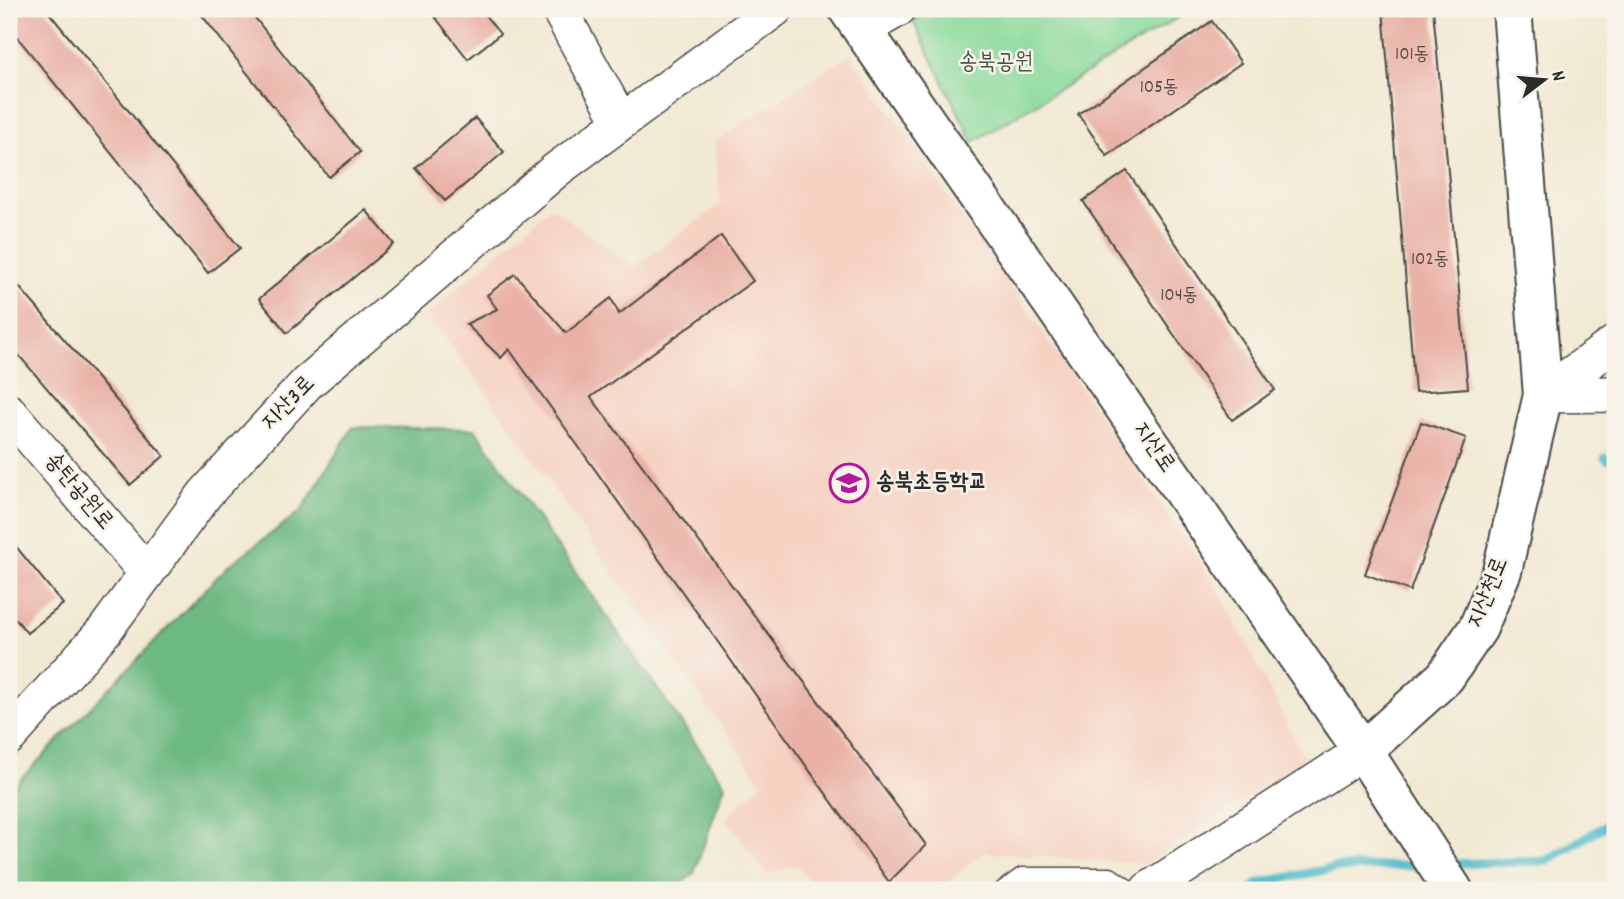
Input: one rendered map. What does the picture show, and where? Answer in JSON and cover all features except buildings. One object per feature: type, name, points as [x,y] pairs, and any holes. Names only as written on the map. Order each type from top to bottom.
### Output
[{"type":"main road","name":"지산천로","points":[[1363,751],[1445,677],[1478,628],[1502,570],[1543,395],[1512,9]]},
{"type":"main road","name":"지산로","points":[[855,19],[1363,751],[1453,890]]},
{"type":"street","points":[[559,9],[620,120]]},
{"type":"street","name":"지산3로","points":[[9,737],[105,630],[205,494],[307,383],[556,170],[620,120],[775,9]]},
{"type":"street","points":[[855,19],[898,9]]},
{"type":"street","points":[[1543,395],[1615,343]]},
{"type":"street","points":[[1543,395],[1615,394]]},
{"type":"street","name":"송탄공원로","points":[[9,412],[147,573]]},
{"type":"street","points":[[1147,890],[1363,751]]},
{"type":"lane","points":[[1004,890],[1022,877],[1110,877],[1129,890]]},
{"type":"shaded area","name":"송북초등학교","points":[[851,54],[1217,586],[1305,759],[1146,864],[983,852],[939,890],[817,890],[796,865],[767,875],[726,818],[762,783],[478,381],[427,315],[551,207],[634,267],[720,204],[715,142]]},
{"type":"green space","name":"송북공원","points":[[935,9],[1192,9],[973,142],[913,21]]},
{"type":"green space","points":[[353,427],[475,429],[725,785],[694,873],[674,890],[9,890],[9,791],[228,566],[301,511]]},
{"type":"waterway","points":[[1605,458],[1615,462]]},
{"type":"waterway","points":[[1447,864],[1546,861],[1615,820]]},
{"type":"waterway","points":[[1250,890],[1259,883],[1334,868],[1426,865]]},
{"type":"place","name":"송북초등학교","points":[[849,483]]}]
